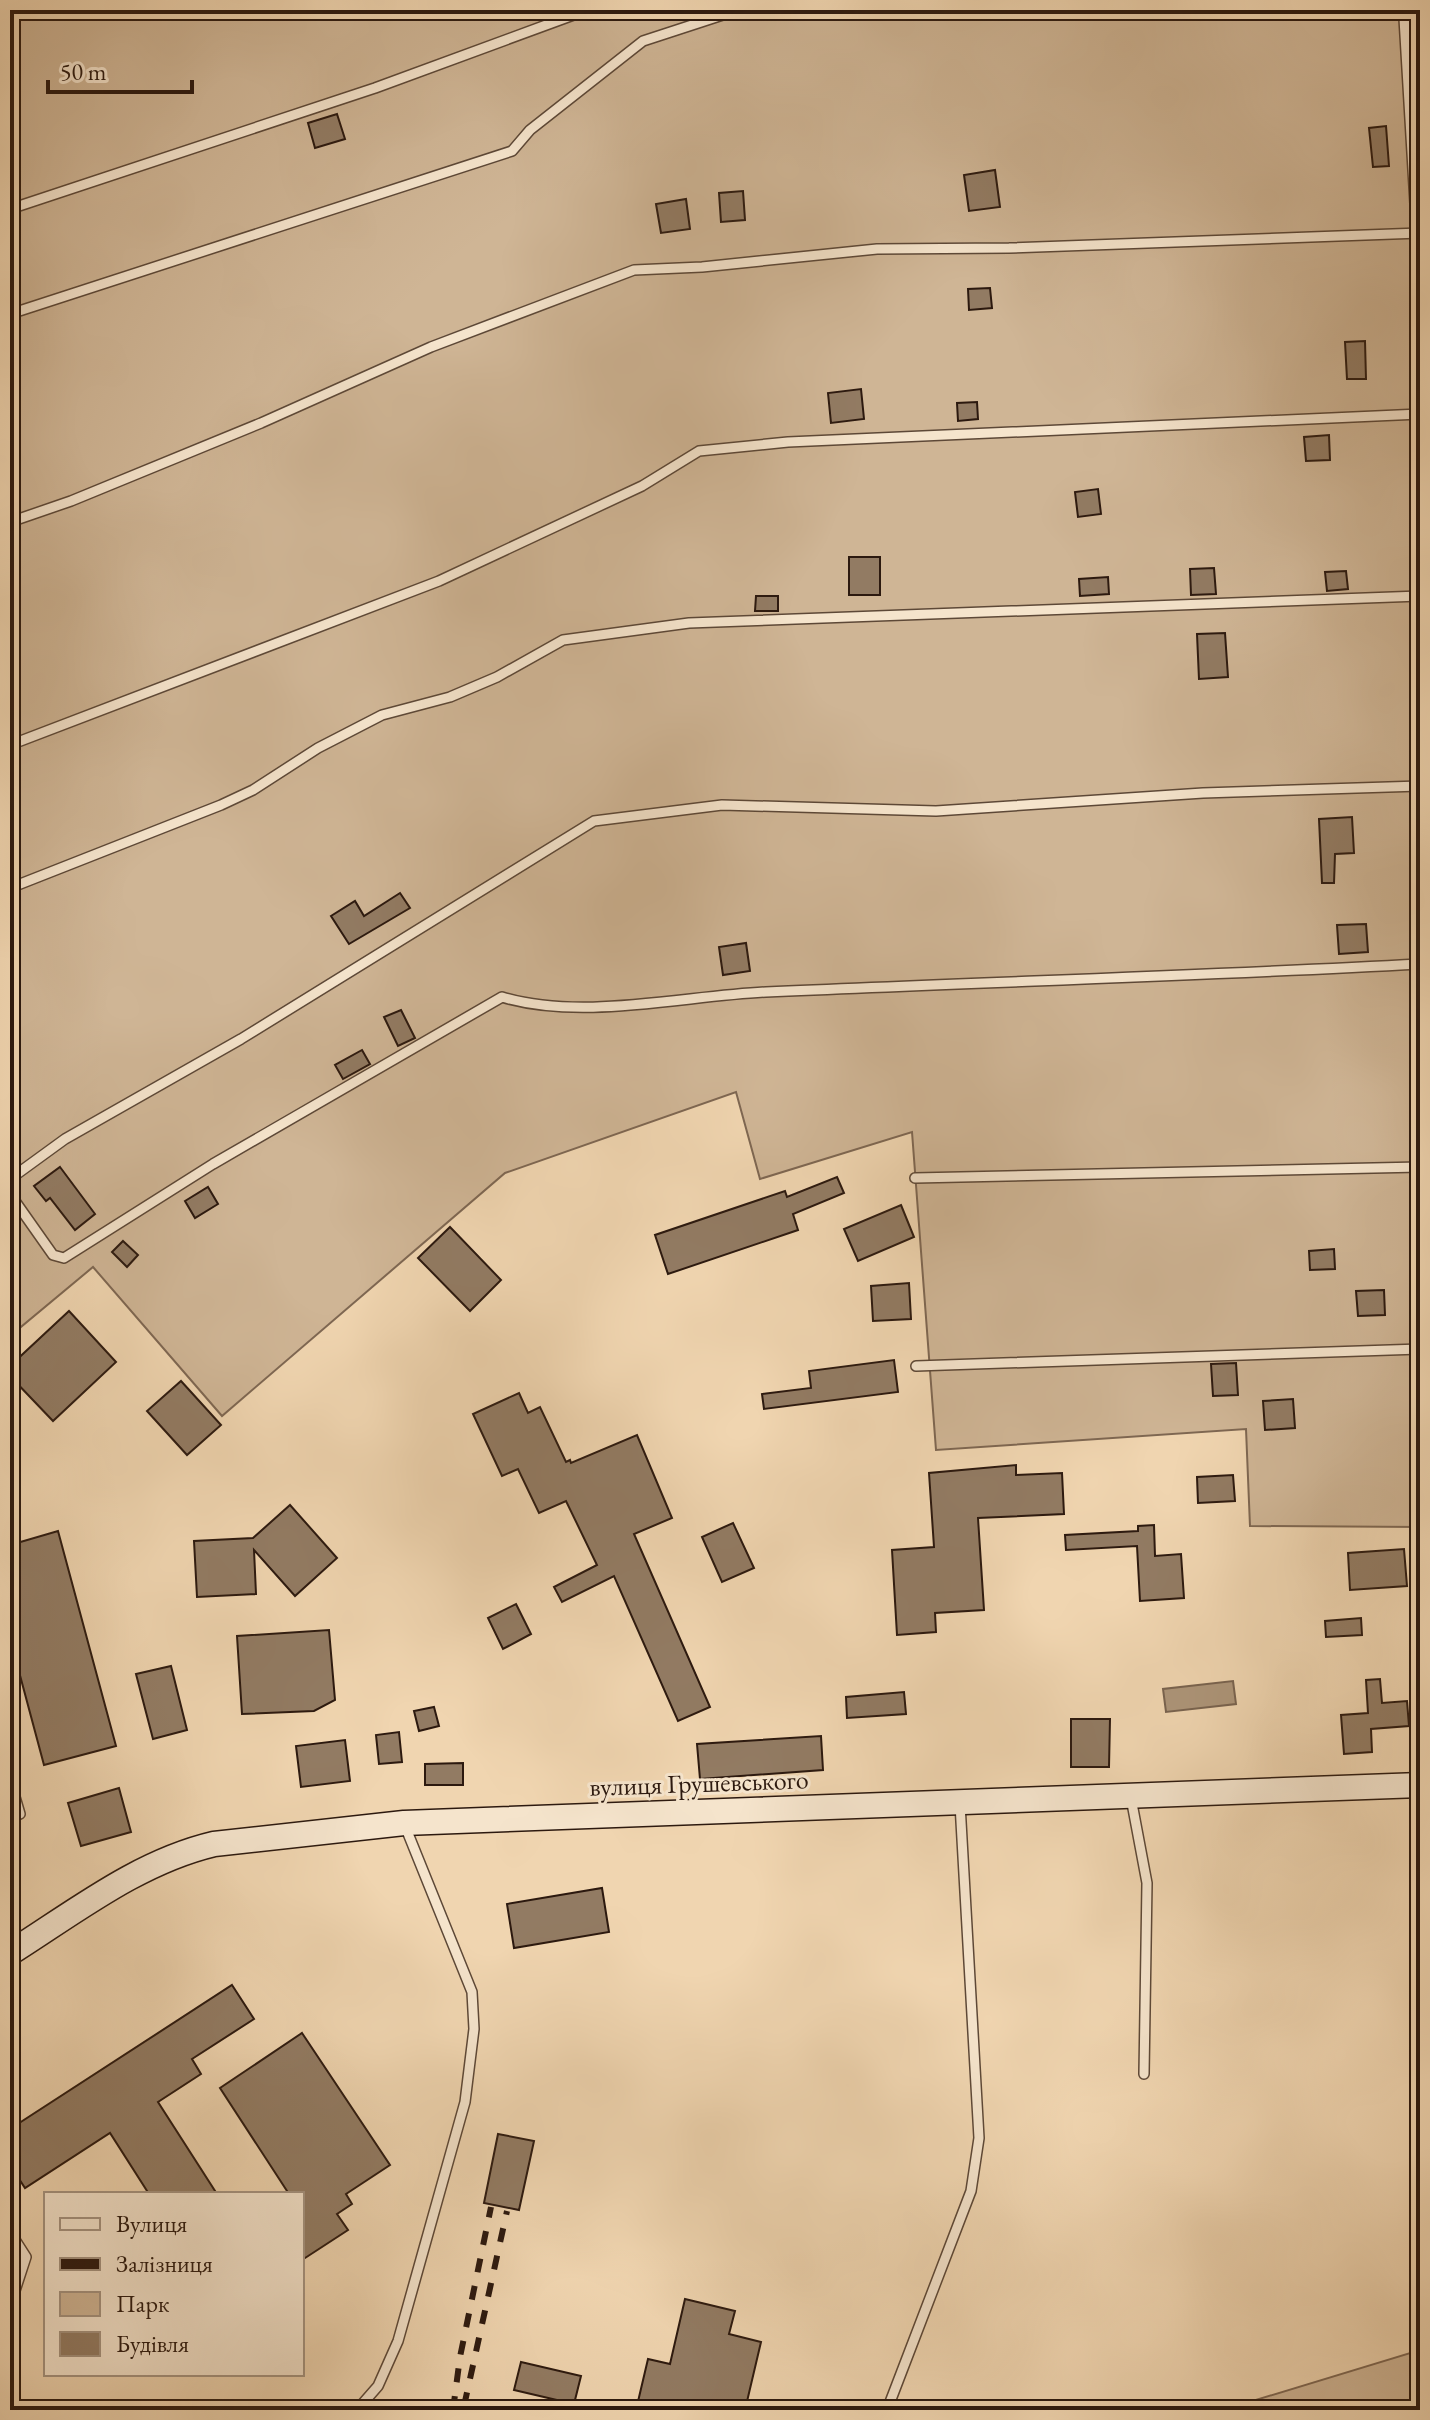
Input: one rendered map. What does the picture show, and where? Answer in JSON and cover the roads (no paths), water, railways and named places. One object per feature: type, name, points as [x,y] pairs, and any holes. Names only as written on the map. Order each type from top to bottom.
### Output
[{"type":"street","points":[[1408,10],[1420,212]]},
{"type":"street","name":"вулиця Грушевського","points":[[10,1953],[138,1872],[183,1851],[214,1844],[404,1823],[1420,1785]]},
{"type":"lane","points":[[10,209],[375,88],[587,10]]},
{"type":"lane","points":[[10,314],[512,151],[530,130],[643,41],[738,10]]},
{"type":"lane","points":[[10,522],[71,501],[261,423],[431,347],[634,270],[702,267],[877,249],[1009,248],[1420,233]]},
{"type":"lane","points":[[10,745],[439,581],[642,486],[699,451],[788,442],[1420,414]]},
{"type":"lane","points":[[10,888],[221,805],[253,790],[318,748],[382,715],[450,697],[497,677],[563,640],[689,623],[1420,596]]},
{"type":"lane","points":[[10,1179],[65,1139],[241,1039],[594,821],[722,805],[936,811],[1203,793],[1420,786]]},
{"type":"lane","points":[[10,1194],[53,1255],[64,1258],[213,1164],[502,997],[525,1004],[565,1009],[753,993],[1420,964]]},
{"type":"lane","points":[[915,1178],[1420,1167]]},
{"type":"lane","points":[[916,1366],[1420,1349]]},
{"type":"lane","points":[[10,1780],[20,1814],[10,1817]]},
{"type":"lane","points":[[1130,1794],[1147,1883],[1144,2074]]},
{"type":"lane","points":[[887,2410],[971,2191],[979,2138],[960,1801]]},
{"type":"lane","points":[[357,2410],[378,2386],[398,2341],[465,2102],[474,2029],[472,1992],[404,1823]]},
{"type":"lane","points":[[10,2232],[26,2257],[10,2306]]},
{"type":"railway","points":[[453,2410],[460,2357],[491,2207]]},
{"type":"railway","points":[[464,2406],[507,2211]]}]
